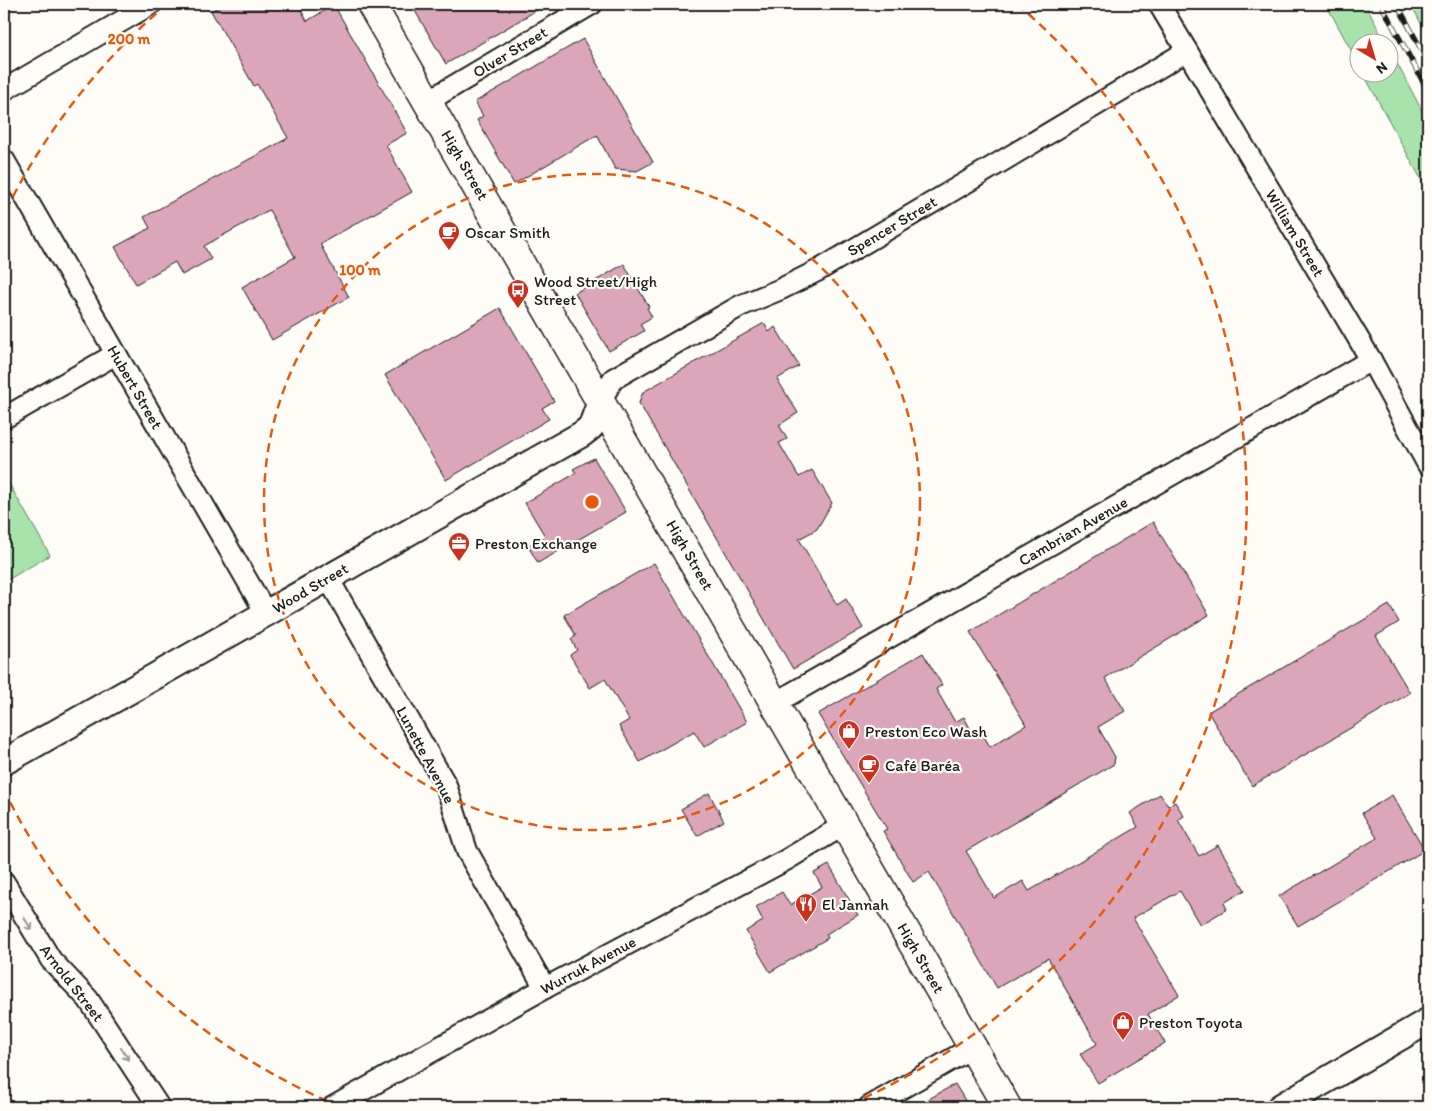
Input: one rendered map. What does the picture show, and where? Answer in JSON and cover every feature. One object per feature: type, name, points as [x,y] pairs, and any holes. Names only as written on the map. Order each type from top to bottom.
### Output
[{"type":"main road","name":"High Street","points":[[371,4],[1007,1107]]},
{"type":"street","points":[[4,90],[151,4]]},
{"type":"street","name":"Olver Street","points":[[428,101],[592,4]]},
{"type":"street","name":"William Street","points":[[1159,4],[1372,360],[1428,465]]},
{"type":"street","name":"Spencer Street","points":[[601,400],[613,379],[740,306],[781,289],[819,270],[1187,51]]},
{"type":"street","name":"Hubert Street","points":[[4,160],[266,613]]},
{"type":"street","points":[[4,418],[116,354]]},
{"type":"street","name":"Cambrian Avenue","points":[[775,703],[1372,360]]},
{"type":"street","name":"Wood Street","points":[[4,762],[582,434],[591,427],[601,400]]},
{"type":"street","name":"Lunette Avenue","points":[[328,578],[446,785],[467,851],[545,988]]},
{"type":"street","name":"Wurruk Avenue","points":[[333,1107],[545,988],[786,860],[844,825]]},
{"type":"street","name":"Arnold Street","points":[[4,882],[52,960],[88,999],[159,1107]]},
{"type":"street","points":[[1280,1107],[1428,1021]]},
{"type":"street","points":[[868,1107],[972,1047]]},
{"type":"green space","points":[[1326,4],[1365,4],[1380,32],[1350,32],[1350,48]]},
{"type":"green space","points":[[1411,4],[1428,4],[1428,37]]},
{"type":"green space","points":[[1400,69],[1428,122],[1428,192],[1368,82],[1400,82]]},
{"type":"green space","points":[[4,475],[50,555],[4,582]]},
{"type":"building","points":[[223,4],[298,4],[307,21],[334,5],[407,133],[386,145],[412,192],[320,244],[349,297],[272,340],[242,287],[295,257],[269,210],[204,246],[211,259],[182,275],[175,262],[136,284],[115,247],[150,228],[144,217],[288,138],[257,84],[254,86],[211,11]]},
{"type":"building","points":[[411,4],[547,4],[446,64]]},
{"type":"building","points":[[583,39],[653,162],[637,171],[615,169],[597,135],[514,184],[477,120],[483,116],[475,102]]},
{"type":"building","points":[[624,264],[649,307],[647,308],[652,317],[640,324],[644,331],[609,351],[575,293]]},
{"type":"building","points":[[500,308],[554,401],[542,408],[549,419],[446,480],[385,375]]},
{"type":"building","points":[[764,323],[769,332],[775,327],[799,366],[777,379],[798,413],[779,425],[787,439],[779,443],[799,477],[812,470],[832,503],[817,529],[799,539],[837,605],[846,599],[863,628],[793,669],[639,403],[643,392]]},
{"type":"building","points":[[594,458],[626,512],[538,563],[528,546],[545,536],[525,503],[576,473],[573,469]]},
{"type":"building","points":[[1153,522],[1209,615],[1105,678],[1125,711],[1098,727],[1115,757],[1114,764],[966,851],[994,898],[1023,881],[1029,891],[1138,827],[1130,813],[1160,794],[1168,806],[1175,802],[1184,816],[1178,820],[1199,856],[1218,845],[1245,890],[1224,903],[1227,909],[1200,925],[1180,891],[1133,918],[1179,995],[1148,1014],[1165,1043],[1098,1083],[1080,1054],[1097,1044],[1048,958],[997,988],[929,872],[913,882],[883,831],[887,829],[818,714],[923,653],[942,685],[936,689],[955,722],[964,717],[973,734],[980,729],[990,747],[1026,725],[970,632]]},
{"type":"building","points":[[654,563],[747,722],[704,747],[694,731],[640,762],[619,726],[629,720],[605,679],[590,688],[570,655],[577,650],[571,639],[576,636],[564,615]]},
{"type":"building","points":[[1389,605],[1399,622],[1376,636],[1410,693],[1252,786],[1208,712]]},
{"type":"building","points":[[709,793],[724,821],[697,836],[681,809]]},
{"type":"building","points":[[1392,795],[1425,850],[1298,926],[1279,896],[1377,838],[1362,813]]},
{"type":"building","points":[[829,865],[858,915],[826,934],[828,938],[770,972],[746,931],[763,921],[756,907],[782,892],[790,905],[822,887],[814,873]]},
{"type":"building","points":[[955,1084],[969,1107],[915,1107]]},
{"type":"railway","points":[[1381,4],[1428,91]]},
{"type":"railway","points":[[1397,4],[1428,62]]},
{"type":"place","name":"Oscar Smith","points":[[449,251]]},
{"type":"place","name":"Wood Street/High Street","points":[[518,309]]},
{"type":"place","name":"Preston Exchange","points":[[459,562]]},
{"type":"place","name":"Preston Eco Wash","points":[[849,750]]},
{"type":"place","name":"Café Baréa","points":[[869,784]]},
{"type":"place","name":"El Jannah","points":[[806,923]]},
{"type":"place","name":"Preston Toyota","points":[[1123,1041]]}]
